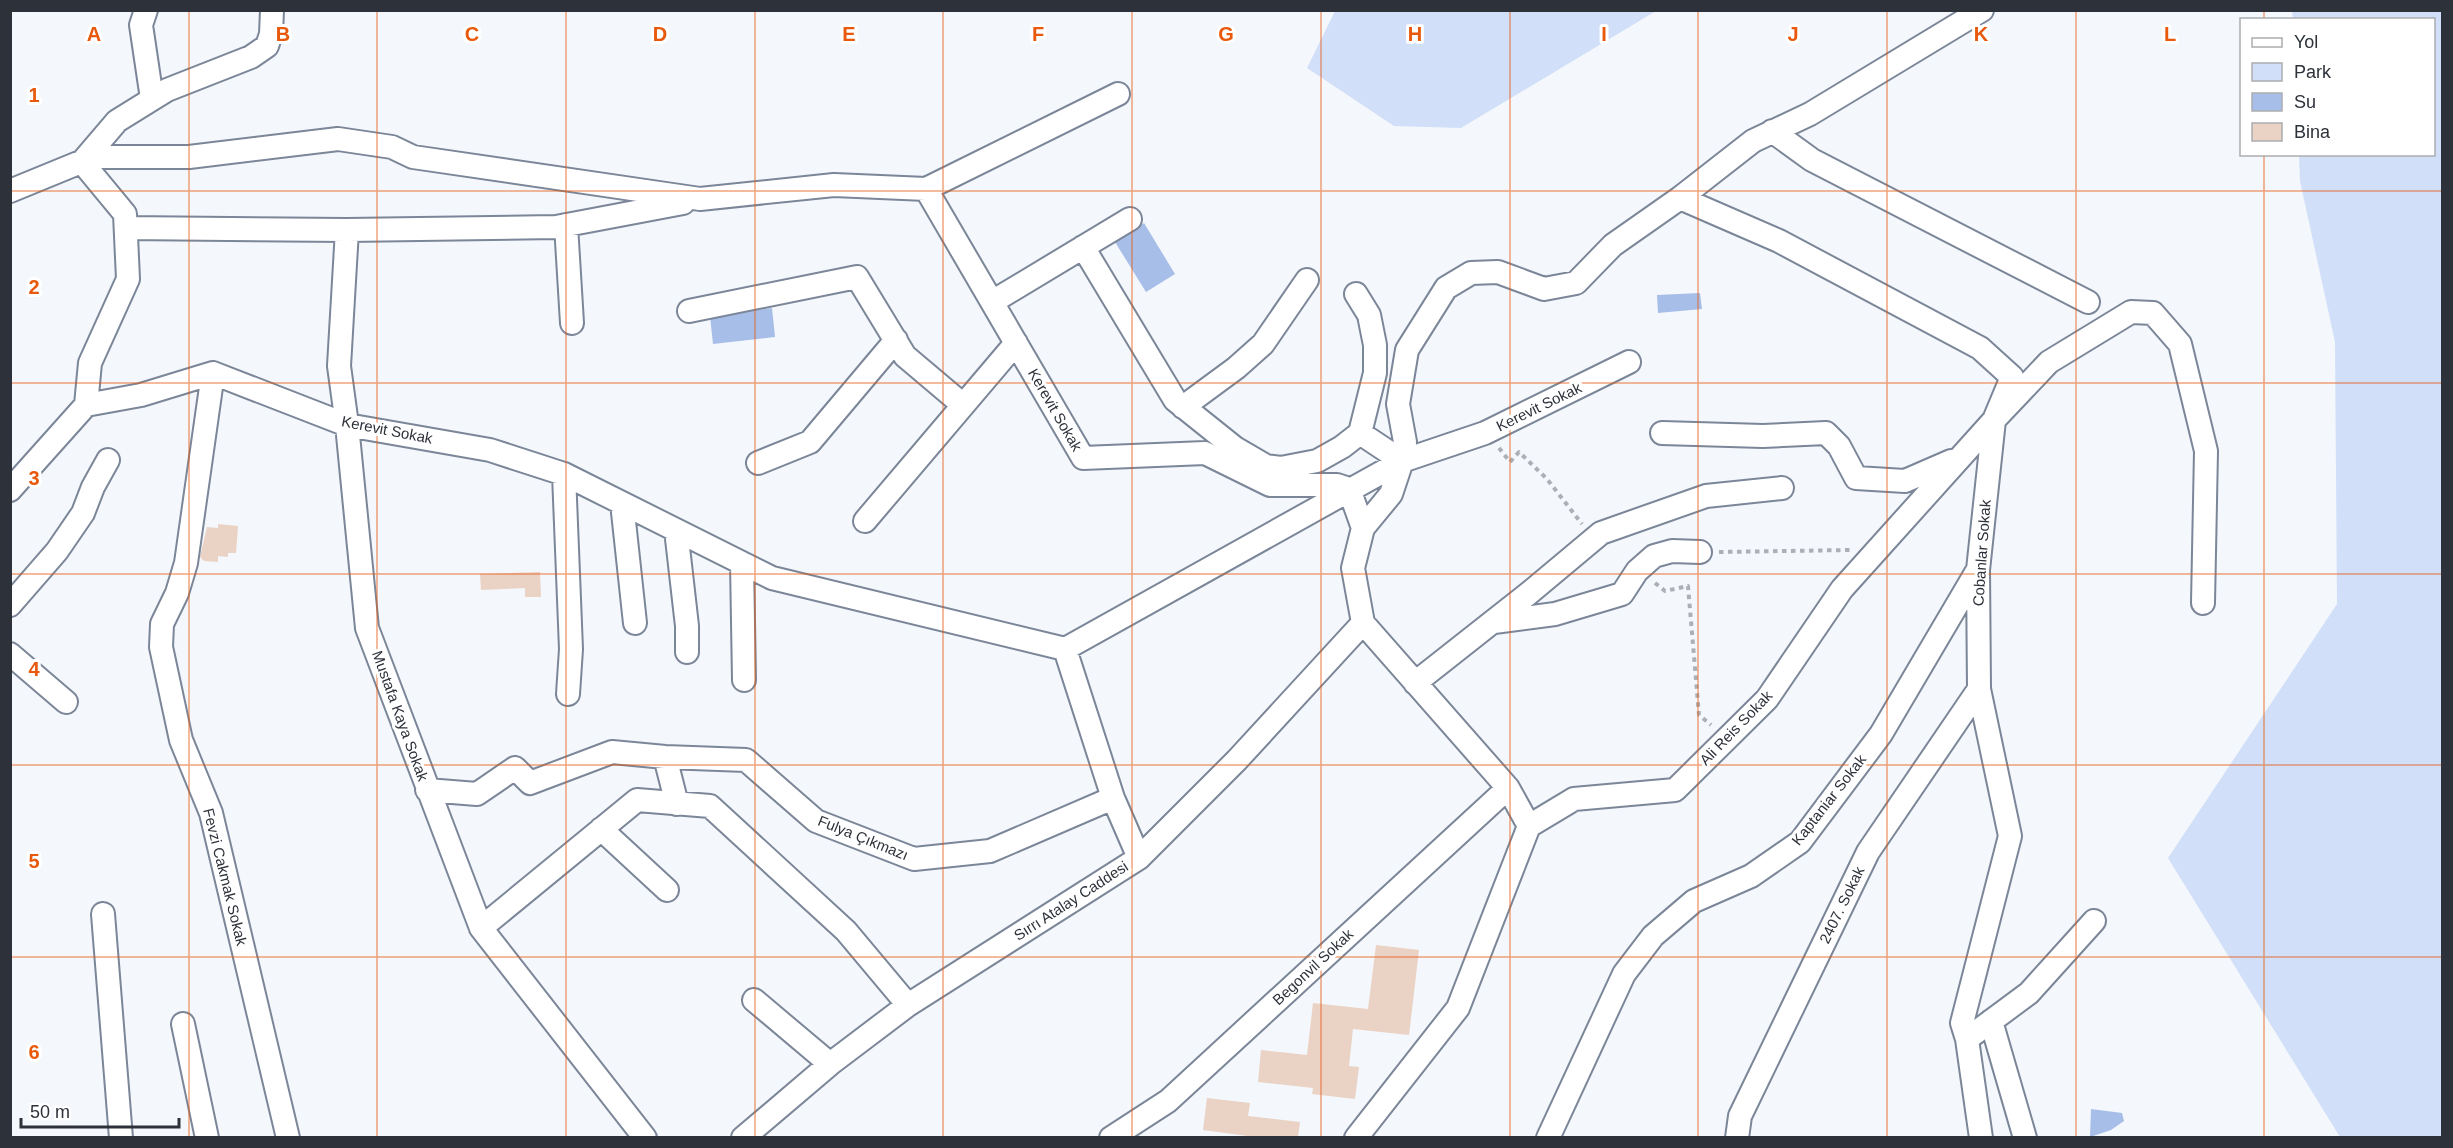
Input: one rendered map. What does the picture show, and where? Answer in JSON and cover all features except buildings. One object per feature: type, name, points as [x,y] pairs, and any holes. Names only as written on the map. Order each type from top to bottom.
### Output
[{"type":"street","points":[[146,10],[141,25],[152,99]]},
{"type":"street","points":[[82,162],[117,121],[152,99],[167,90],[250,57],[267,46],[271,34],[272,10]]},
{"type":"street","points":[[1356,1137],[1458,1008],[1528,826],[1508,788],[1363,623],[1353,568],[1363,528],[1391,494],[1402,461],[1405,442],[1398,404],[1407,350],[1446,288],[1471,273],[1498,272],[1544,289],[1576,283],[1613,245],[1680,198],[1752,141],[1810,114],[1982,10]]},
{"type":"street","points":[[126,228],[347,230],[567,225],[700,199],[834,185],[926,189],[1118,94]]},
{"type":"street","points":[[1772,131],[1812,160],[2088,302]]},
{"type":"street","points":[[10,191],[93,158],[189,157],[338,139],[392,147],[413,157],[700,199]]},
{"type":"street","points":[[10,490],[86,405],[90,363],[128,279],[125,214],[82,162]]},
{"type":"street","name":"Kerevit Sokak","points":[[926,189],[1083,458],[1205,453],[1270,485],[1337,485],[1349,489]]},
{"type":"street","name":"Cobanlar Sokak","points":[[1680,198],[1779,241],[1980,348],[2012,377],[1994,420],[1978,570],[1979,689],[2010,836],[1962,1023],[1967,1039],[1981,1137]]},
{"type":"street","points":[[992,302],[1130,219]]},
{"type":"street","points":[[567,225],[572,323]]},
{"type":"street","name":"Mustafa Kaya Sokak","points":[[347,230],[339,366],[367,628],[481,928],[645,1137]]},
{"type":"street","points":[[1083,247],[1175,400],[1235,448],[1266,466],[1281,468],[1317,460],[1342,447],[1360,433],[1375,372],[1375,345],[1369,315],[1356,294]]},
{"type":"street","points":[[689,310],[857,277],[905,356],[963,405]]},
{"type":"street","points":[[1183,407],[1236,368],[1263,344],[1307,280]]},
{"type":"street","name":"Ali Reis Sokak","points":[[1528,826],[1574,799],[1675,790],[1767,699],[1842,589],[2049,362],[2132,312],[2153,313],[2180,344],[2206,451],[2203,603]]},
{"type":"street","points":[[758,463],[810,442],[896,340]]},
{"type":"street","points":[[865,521],[1016,343]]},
{"type":"street","name":"Kerevit Sokak","points":[[213,373],[347,425],[490,450],[564,474],[772,578],[1065,649],[1402,461],[1485,433],[1629,362]]},
{"type":"street","points":[[86,405],[141,395],[213,373]]},
{"type":"street","name":"Fevzi Cakmak Sokak","points":[[213,373],[186,562],[177,593],[162,624],[161,647],[180,740],[211,813],[288,1137]]},
{"type":"street","points":[[1360,433],[1402,461]]},
{"type":"street","points":[[1662,433],[1763,436],[1826,433],[1839,446],[1856,478],[1880,480],[1905,481],[1961,456]]},
{"type":"street","points":[[10,605],[57,551],[83,513],[93,487],[108,460]]},
{"type":"street","points":[[564,474],[570,649],[568,694]]},
{"type":"street","points":[[1415,683],[1601,533],[1706,496],[1782,488]]},
{"type":"street","points":[[1349,489],[1363,528]]},
{"type":"street","points":[[622,503],[635,623]]},
{"type":"street","points":[[676,530],[687,626],[687,652]]},
{"type":"street","points":[[1492,622],[1555,614],[1622,594],[1637,571],[1654,556],[1672,551],[1700,552]]},
{"type":"street","points":[[742,563],[744,680]]},
{"type":"street","name":"Kaptaniar Sokak","points":[[1548,1137],[1624,974],[1653,936],[1694,901],[1751,876],[1800,842],[1881,734],[1978,570]]},
{"type":"street","name":"Sırrı Atalay Caddesi","points":[[743,1137],[830,1064],[908,1005],[1139,858],[1237,760],[1363,623]]},
{"type":"street","points":[[1065,649],[1113,798],[1139,858]]},
{"type":"street","points":[[10,654],[66,702]]},
{"type":"street","name":"2407. Sokak","points":[[1737,1137],[1740,1116],[1868,852],[1979,689]]},
{"type":"street","name":"Fulya Çıkmazı","points":[[427,790],[477,794],[515,768],[530,783],[612,752],[665,757],[746,760],[816,821],[914,859],[990,851],[1113,798]]},
{"type":"street","points":[[665,757],[677,804]]},
{"type":"street","name":"Begonvil Sokak","points":[[1111,1137],[1168,1101],[1508,788]]},
{"type":"street","points":[[481,928],[637,800],[710,806],[846,931],[908,1005]]},
{"type":"street","points":[[601,829],[667,890]]},
{"type":"street","points":[[103,914],[121,1137]]},
{"type":"street","points":[[1967,1039],[2029,993],[2094,921]]},
{"type":"street","points":[[754,1000],[830,1064]]},
{"type":"street","points":[[1991,1021],[2025,1137]]},
{"type":"street","points":[[183,1024],[207,1137]]},
{"type":"path","points":[[1485,433],[1510,462],[1519,452],[1547,479],[1594,539]]},
{"type":"path","points":[[1700,552],[1877,550]]},
{"type":"path","points":[[1665,591],[1688,586],[1699,716]]},
{"type":"green space","points":[[1335,10],[1656,11],[1461,128],[1394,126],[1307,68]]},
{"type":"green space","points":[[2292,11],[2442,11],[2442,1137],[2340,1137],[2168,858],[2337,604],[2335,342],[2300,181],[2299,156],[2435,156],[2435,18],[2293,18]]},
{"type":"water","points":[[1144,223],[1175,274],[1146,292],[1115,242]]},
{"type":"water","points":[[1700,293],[1702,309],[1658,313],[1657,295]]},
{"type":"water","points":[[772,308],[775,337],[713,344],[710,316]]},
{"type":"water","points":[[2091,1109],[2122,1113],[2124,1121],[2111,1130],[2090,1137]]}]
